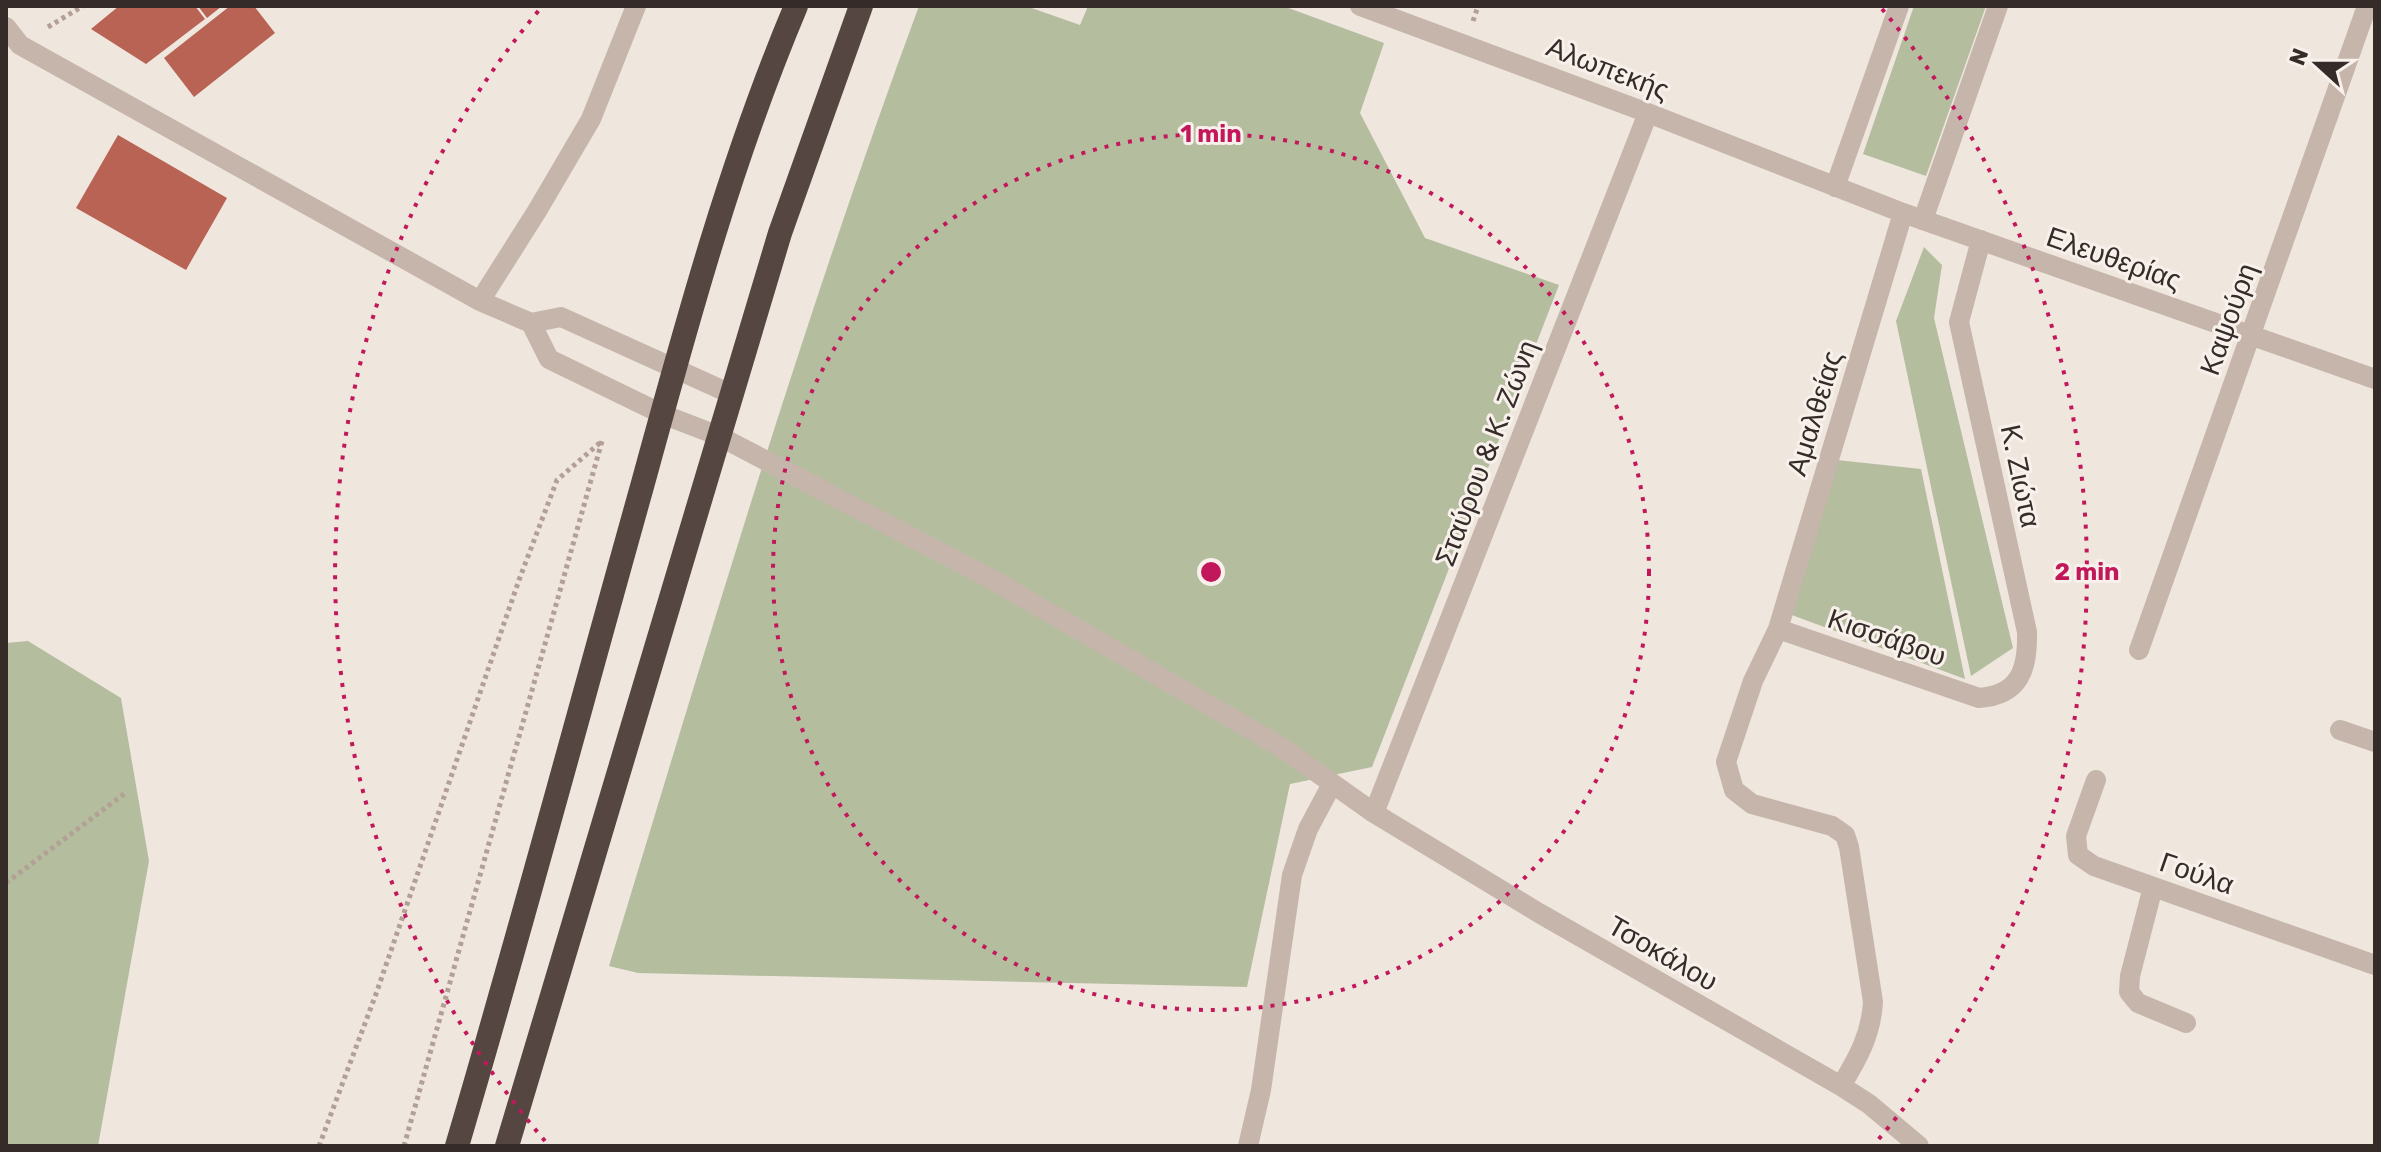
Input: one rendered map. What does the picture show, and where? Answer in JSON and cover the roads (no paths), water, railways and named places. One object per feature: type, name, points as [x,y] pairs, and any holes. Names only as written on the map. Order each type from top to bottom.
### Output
[{"type":"highway","points":[[457,1146],[674,369],[722,211],[779,45],[796,6]]},
{"type":"highway","points":[[507,1146],[780,233],[861,6]]},
{"type":"street","points":[[480,301],[591,119],[636,6]]},
{"type":"street","name":"Αλωπεκής","points":[[1360,6],[1648,113],[1835,187]]},
{"type":"street","points":[[1835,187],[1899,6]]},
{"type":"street","points":[[1923,220],[1998,6]]},
{"type":"street","name":"Καψούρη","points":[[2139,650],[2367,6]]},
{"type":"street","points":[[6,27],[20,45],[480,301],[531,323],[561,317],[731,394]]},
{"type":"street","name":"Σταύρου & Κ. Ζώνη","points":[[1374,813],[1648,113]]},
{"type":"street","name":"Ελευθερίας","points":[[1835,187],[2375,379]]},
{"type":"street","name":"Αμαλθείας","points":[[1841,1086],[1863,1049],[1872,1022],[1873,1002],[1845,835],[1832,826],[1752,804],[1734,790],[1726,762],[1753,681],[1778,629],[1903,213]]},
{"type":"street","name":"Κ. Ζιώτα","points":[[1979,698],[1993,697],[2008,690],[2019,679],[2027,648],[2027,632],[1959,322],[1981,240]]},
{"type":"street","name":"Τσοκάλου","points":[[531,323],[549,359],[662,414],[719,436],[995,581],[1281,747],[1374,813],[1668,989],[1841,1086],[1869,1104],[1919,1146]]},
{"type":"street","name":"Κισσάβου","points":[[1778,629],[1979,698]]},
{"type":"street","points":[[2340,730],[2375,742]]},
{"type":"street","name":"Γούλα","points":[[2096,780],[2076,836],[2078,855],[2094,866],[2375,965]]},
{"type":"street","points":[[1248,1146],[1261,1090],[1292,875],[1308,829],[1332,784]]},
{"type":"street","points":[[2153,887],[2130,976],[2129,992],[2138,1003],[2186,1023]]}]
